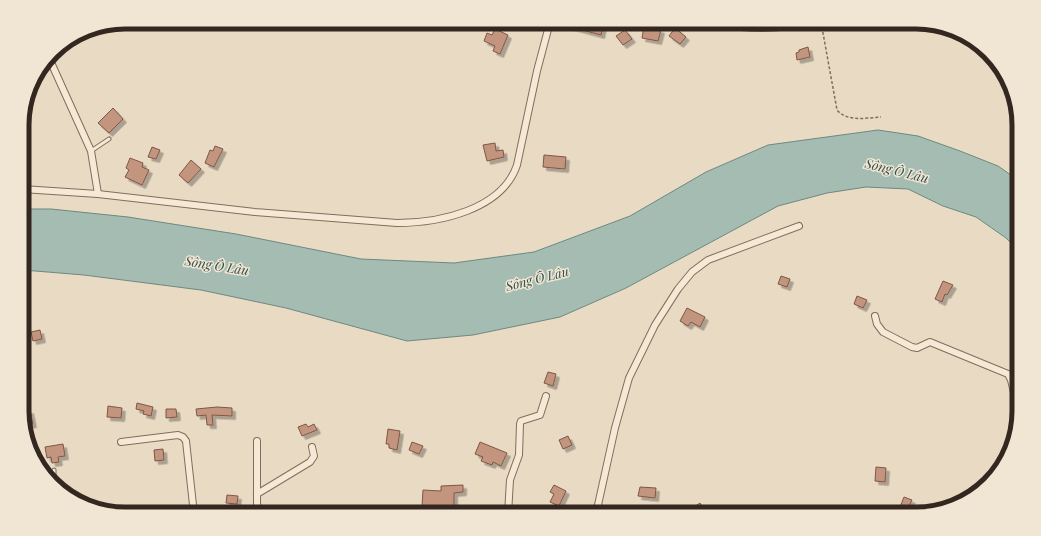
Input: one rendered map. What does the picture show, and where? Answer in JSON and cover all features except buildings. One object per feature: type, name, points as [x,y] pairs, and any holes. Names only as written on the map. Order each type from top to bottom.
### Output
[{"type":"street","points":[[29,189],[98,194],[255,212],[397,223],[436,220],[463,213],[499,191],[507,184],[515,172],[537,70],[548,29]]},
{"type":"street","points":[[51,64],[91,151],[98,194]]},
{"type":"street","points":[[598,507],[615,428],[629,378],[655,325],[678,290],[692,272],[708,260],[799,226]]},
{"type":"street","points":[[875,316],[877,324],[884,332],[912,348],[917,348],[930,342],[1008,374],[1012,384]]},
{"type":"street","points":[[508,507],[510,480],[519,455],[521,421],[540,415],[546,396]]},
{"type":"street","points":[[121,442],[178,435],[183,437],[186,441],[193,507]]},
{"type":"street","points":[[257,441],[258,507]]},
{"type":"street","points":[[257,494],[310,462],[314,456],[312,447]]},
{"type":"lane","points":[[91,151],[109,139]]},
{"type":"lane","points":[[54,470],[54,476]]},
{"type":"path","points":[[822,29],[837,110],[841,114],[850,118],[880,117]]},
{"type":"water","name":"Sông Ô Lâu","points":[[878,130],[918,136],[998,166],[1012,176],[1012,244],[1006,238],[976,217],[943,206],[908,189],[866,187],[827,193],[778,206],[626,288],[560,317],[473,335],[407,341],[286,308],[201,290],[84,275],[29,270],[29,209],[51,209],[128,217],[236,234],[361,259],[454,263],[534,252],[630,216],[706,172],[768,145]]}]
